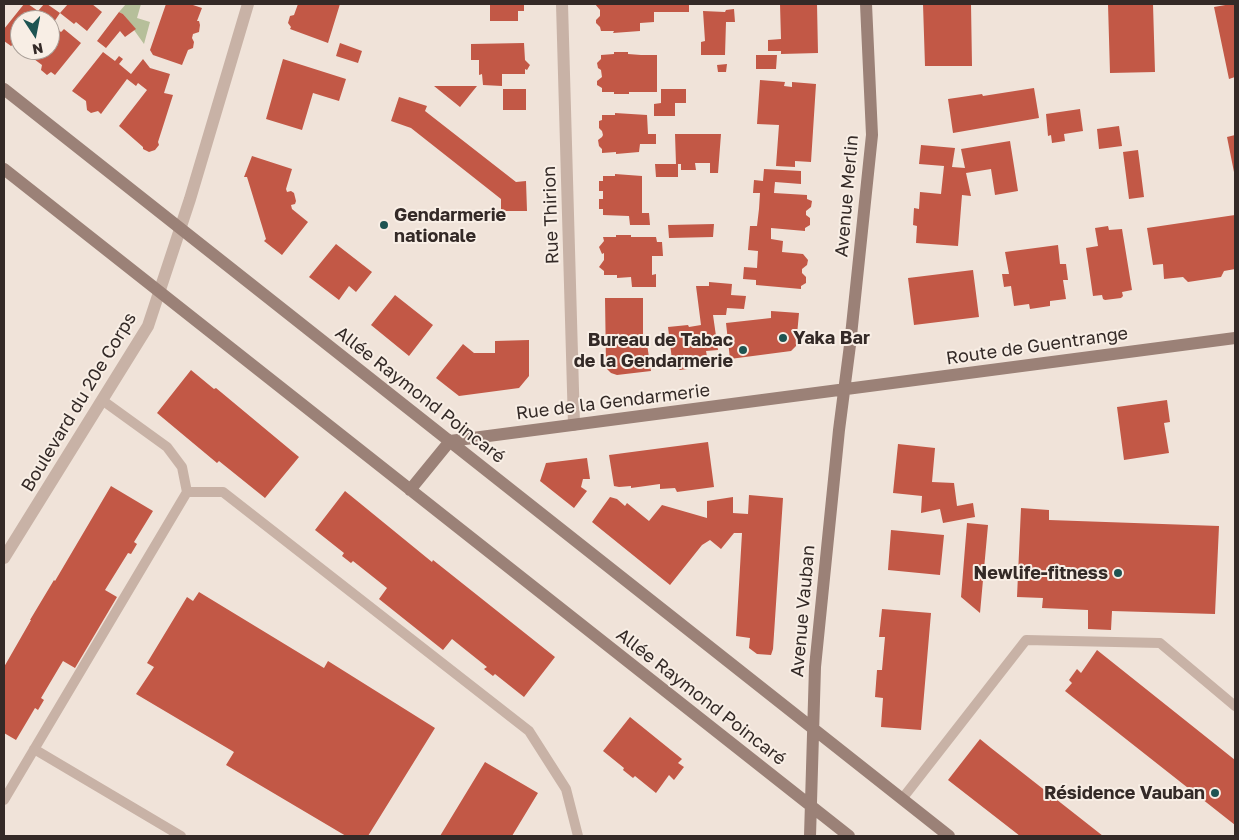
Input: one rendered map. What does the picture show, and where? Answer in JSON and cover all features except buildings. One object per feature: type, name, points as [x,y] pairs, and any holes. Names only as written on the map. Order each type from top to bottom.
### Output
[{"type":"main road","name":"Avenue Merlin","points":[[844,390],[872,135],[866,4]]},
{"type":"main road","name":"Allée Raymond Poincaré","points":[[4,89],[949,836]]},
{"type":"main road","name":"Allée Raymond Poincaré","points":[[4,169],[849,836]]},
{"type":"main road","name":"Route de Guentrange","points":[[844,390],[1235,338]]},
{"type":"main road","name":"Rue de la Gendarmerie","points":[[450,441],[844,390]]},
{"type":"main road","name":"Avenue Vauban","points":[[810,836],[814,667],[844,390]]},
{"type":"main road","points":[[410,490],[450,441]]},
{"type":"street","name":"Boulevard du 20e Corps","points":[[4,558],[148,326],[181,228],[248,4]]},
{"type":"street","name":"Rue Thirion","points":[[562,4],[574,425]]},
{"type":"lane","points":[[4,800],[187,492],[182,467],[168,447],[102,400]]},
{"type":"lane","points":[[187,492],[223,492],[529,731],[566,789],[578,836]]},
{"type":"lane","points":[[902,799],[1026,640],[1160,642],[1235,706]]},
{"type":"lane","points":[[34,748],[181,836]]},
{"type":"green space","points":[[126,4],[141,4],[137,18],[150,22],[144,44],[135,29],[123,14],[119,12]]},
{"type":"place","name":"Gendarmerie nationale","points":[[384,225]]},
{"type":"place","name":"Yaka Bar","points":[[783,338]]},
{"type":"place","name":"Bureau de Tabac de la Gendarmerie","points":[[743,350]]},
{"type":"place","name":"Newlife-fitness","points":[[1118,573]]},
{"type":"place","name":"Résidence Vauban","points":[[1215,793]]}]
